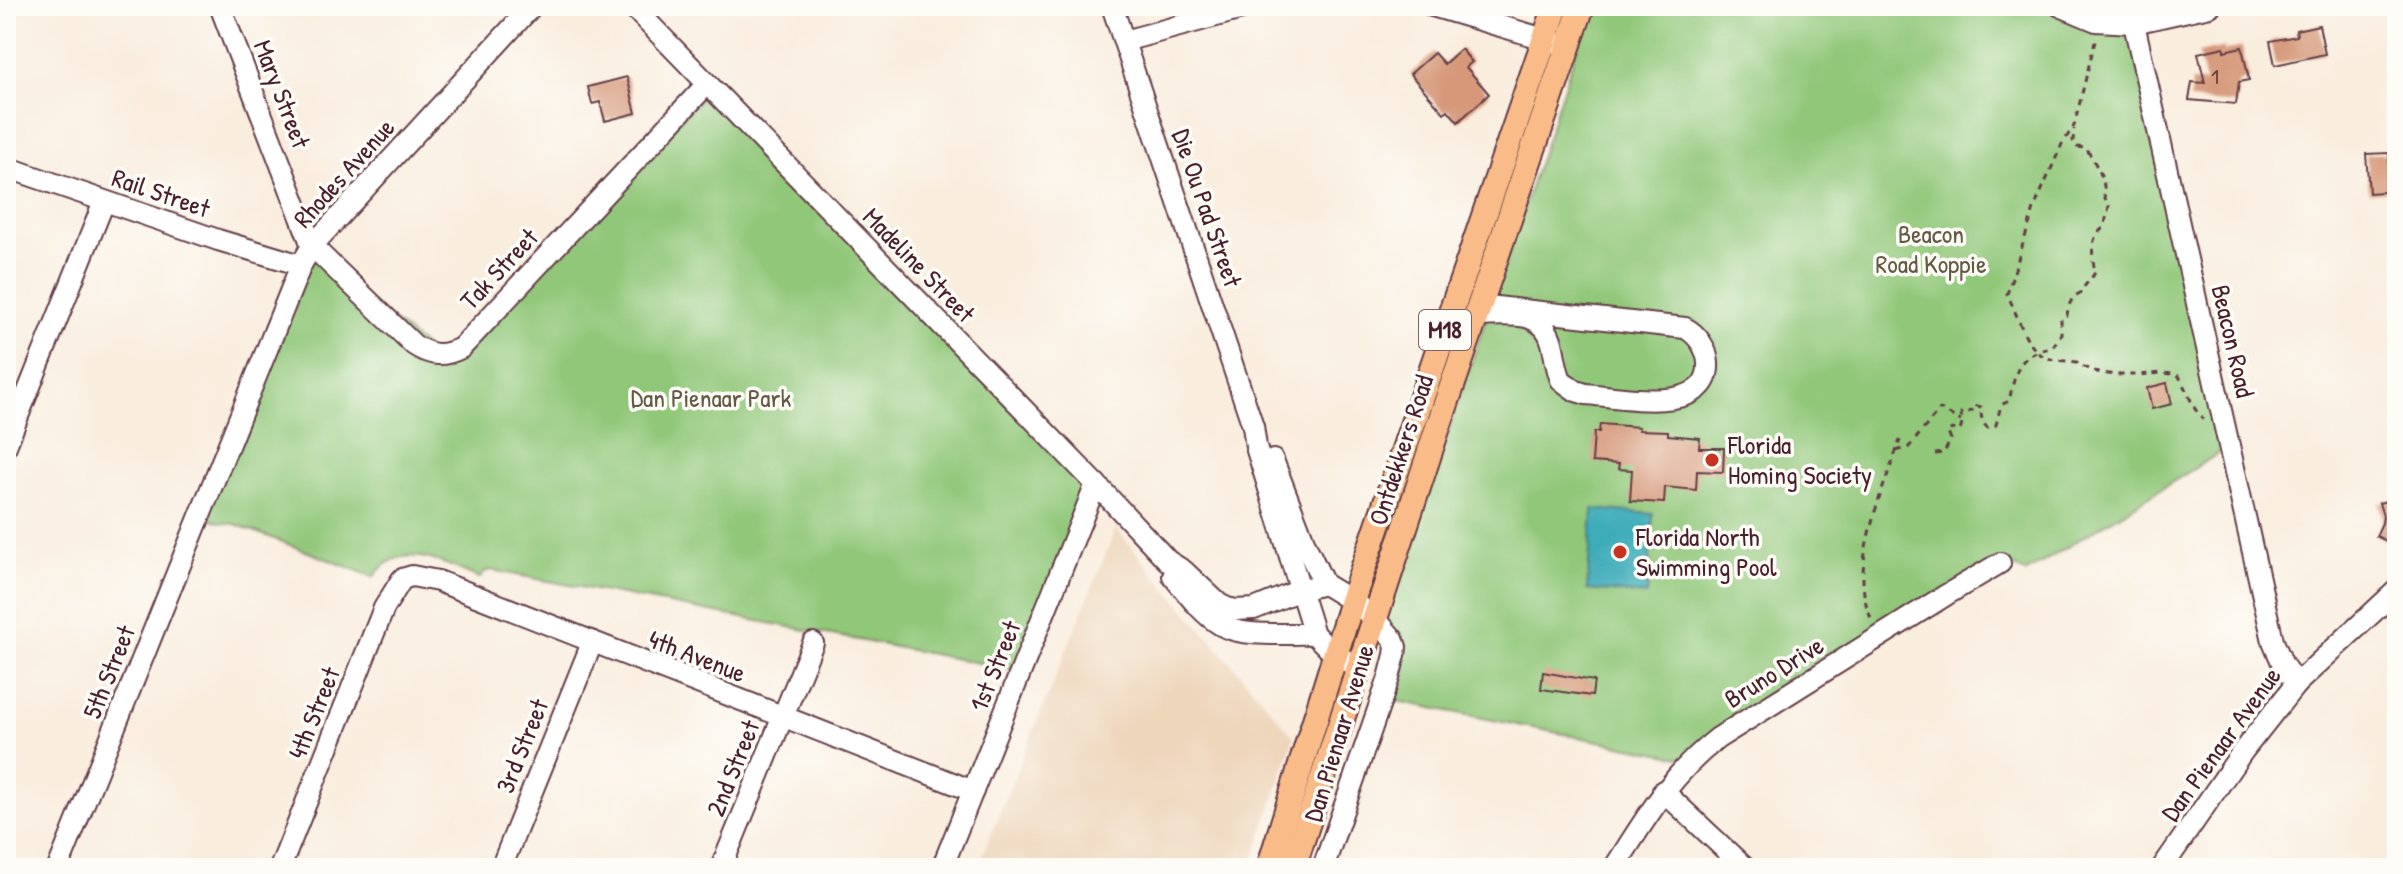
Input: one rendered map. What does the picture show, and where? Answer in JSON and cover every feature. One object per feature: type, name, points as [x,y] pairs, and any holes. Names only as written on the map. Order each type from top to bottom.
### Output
[{"type":"main road","name":"Ontdekkers Road","points":[[1269,868],[1352,601],[1556,6]]},
{"type":"main road","name":"Ontdekkers Road","points":[[1293,868],[1477,311],[1582,6]]},
{"type":"street","name":"Mary Street","points":[[220,6],[312,246]]},
{"type":"street","name":"Rhodes Avenue","points":[[209,495],[301,265],[312,246],[532,6]]},
{"type":"street","name":"Madeline Street","points":[[632,6],[1168,561],[1184,571],[1219,604],[1236,610],[1254,609],[1300,590],[1324,584]]},
{"type":"street","name":"Die Ou Pad Street","points":[[1112,6],[1253,426],[1256,447],[1314,634],[1335,655],[1359,667]]},
{"type":"street","points":[[1124,41],[1253,6]]},
{"type":"street","points":[[1432,6],[1569,47]]},
{"type":"street","points":[[2060,6],[2100,21],[2132,14],[2210,6]]},
{"type":"street","name":"Beacon Road","points":[[2132,14],[2273,641],[2283,665],[2296,684]]},
{"type":"street","name":"Tak Street","points":[[312,246],[414,345],[428,353],[447,354],[461,348],[707,84]]},
{"type":"street","name":"Rail Street","points":[[6,167],[301,265]]},
{"type":"street","points":[[7,444],[104,202]]},
{"type":"street","points":[[1477,311],[1685,328],[1693,333],[1706,351],[1707,373],[1697,390],[1679,398],[1654,400],[1586,394],[1561,380],[1549,333],[1540,321],[1477,311]]},
{"type":"street","name":"Die Ou Pad Street","points":[[1253,426],[1267,444],[1309,554],[1324,584]]},
{"type":"street","name":"1st Street","points":[[942,868],[1096,484]]},
{"type":"street","name":"5th Street","points":[[58,868],[209,495]]},
{"type":"street","name":"Madeline Street","points":[[1168,561],[1173,576],[1218,623],[1242,632],[1314,634]]},
{"type":"street","name":"Bruno Drive","points":[[1614,868],[1663,791],[1699,753],[1718,738],[2000,563]]},
{"type":"street","name":"4th Avenue","points":[[402,579],[412,576],[438,581],[973,791]]},
{"type":"street","name":"4th Street","points":[[280,868],[384,608],[402,579]]},
{"type":"street","points":[[1324,584],[1376,619]]},
{"type":"street","name":"Dan Pienaar Avenue","points":[[2162,868],[2243,751],[2296,684],[2397,590]]},
{"type":"street","name":"Dan Pienaar Avenue","points":[[1323,868],[1395,655],[1393,639],[1376,619]]},
{"type":"street","name":"3rd Street","points":[[501,868],[592,643]]},
{"type":"street","name":"2nd Street","points":[[721,868],[813,643]]},
{"type":"street","points":[[1663,791],[1745,868]]},
{"type":"path","points":[[1935,454],[1944,453],[1951,439],[1947,432],[1952,429],[1960,431],[1961,413],[1972,411],[1974,405],[1980,405],[1988,428],[1996,425],[2001,405],[2009,401],[2016,368],[2041,348],[2052,348],[2061,334],[2061,318],[2067,315],[2069,303],[2082,292],[2083,286],[2095,272],[2094,237],[2098,230],[2104,228],[2109,206],[2092,158],[2086,148],[2077,147],[2073,141],[2100,21]]},
{"type":"path","points":[[2074,126],[2062,144],[2035,206],[2007,294],[2015,317],[2036,351],[2045,357],[2079,362],[2085,368],[2104,373],[2170,373],[2179,376],[2195,409],[2218,439],[2228,438]]},
{"type":"path","points":[[1896,451],[1909,447],[1940,409],[1961,421]]},
{"type":"path","points":[[1880,636],[1865,605],[1862,582],[1871,523],[1900,440]]},
{"type":"shaded area","points":[[1116,529],[1294,737],[1251,868],[977,868]]},
{"type":"green space","name":"Beacon Road Koppie","points":[[1591,6],[2048,6],[2062,14],[2129,28],[2224,450],[2025,573],[2005,561],[1684,758],[1387,699],[1385,620]]},
{"type":"green space","name":"Dan Pienaar Park","points":[[707,93],[1089,485],[1016,670],[491,570],[480,578],[424,558],[397,558],[374,577],[235,524],[206,517],[313,255],[442,361]]},
{"type":"water","name":"Florida North Swimming Pool","points":[[1593,509],[1653,514],[1647,595],[1587,590]]},
{"type":"building","points":[[2319,25],[2325,54],[2275,65],[2270,41],[2297,36],[2296,30]]},
{"type":"building","points":[[2224,47],[2224,51],[2242,47],[2249,80],[2239,82],[2236,104],[2189,100],[2192,82],[2205,83],[2198,53]]},
{"type":"building","points":[[1461,49],[1472,62],[1466,67],[1489,94],[1458,122],[1448,110],[1444,113],[1410,74],[1434,53],[1444,64]]},
{"type":"building","points":[[627,77],[636,113],[605,121],[600,102],[592,104],[588,87]]},
{"type":"building","points":[[2389,153],[2390,172],[2397,172],[2397,191],[2369,193],[2366,154]]},
{"type":"building","points":[[2167,383],[2172,404],[2152,409],[2147,388]]},
{"type":"building","name":"Florida North Swimming Pool","points":[[1600,424],[1668,431],[1668,435],[1700,438],[1699,448],[1724,448],[1723,472],[1697,471],[1696,490],[1665,487],[1664,503],[1630,501],[1632,470],[1618,469],[1619,464],[1592,462],[1594,432],[1599,432]]},
{"type":"building","points":[[2397,498],[2397,546],[2376,536],[2383,516],[2379,503]]},
{"type":"building","points":[[1543,672],[1594,681],[1592,696],[1541,689]]},
{"type":"place","name":"Florida Homing Society","points":[[1712,460]]},
{"type":"place","name":"Florida North Swimming Pool","points":[[1620,552]]}]
